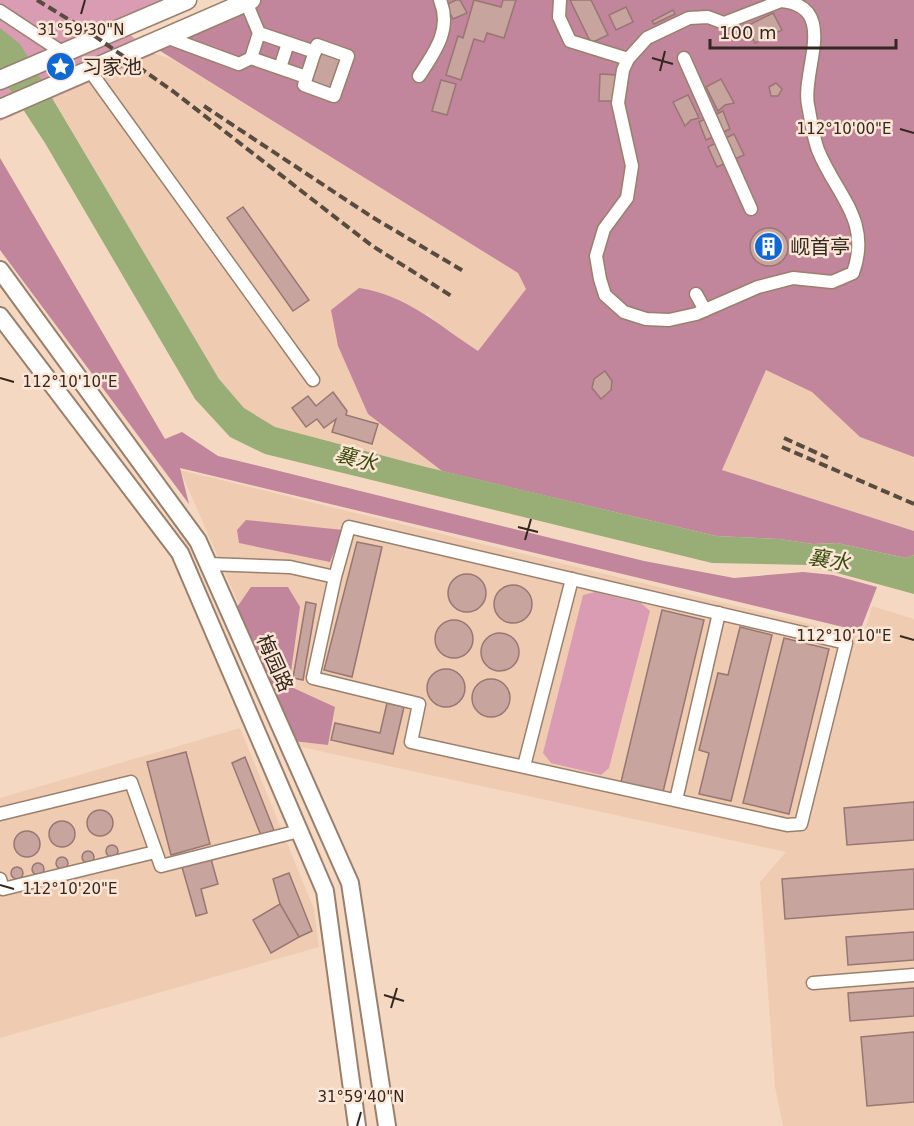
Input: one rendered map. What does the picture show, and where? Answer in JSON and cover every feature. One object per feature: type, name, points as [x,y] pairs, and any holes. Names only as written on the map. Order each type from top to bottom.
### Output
[{"type":"highway","points":[[0,80],[57,58],[187,0]]},
{"type":"highway","points":[[0,109],[249,1]]},
{"type":"main road","name":"梅园路","points":[[0,270],[198,541],[350,883],[387,1126]]},
{"type":"main road","points":[[0,316],[180,553],[325,891],[357,1126]]},
{"type":"street","points":[[419,76],[438,48],[444,29],[444,10],[440,0]]},
{"type":"street","points":[[560,0],[559,17],[570,41],[628,59]]},
{"type":"street","points":[[166,37],[239,64],[251,58],[260,33],[249,1]]},
{"type":"street","points":[[781,1],[796,2],[807,12],[813,21],[814,53],[807,101],[818,149],[833,181],[849,205],[859,236],[860,255],[853,273],[832,282],[793,278],[781,281],[758,287],[705,310],[669,320],[646,319],[624,312],[605,295],[596,256],[604,229],[627,198],[632,166],[618,103],[623,70],[628,59],[647,38],[689,18],[708,18],[724,23],[781,1]]},
{"type":"street","points":[[0,11],[57,58]]},
{"type":"street","points":[[260,33],[315,52]]},
{"type":"street","points":[[280,68],[288,43]]},
{"type":"street","points":[[317,45],[348,56],[334,96],[304,85],[306,77],[317,45]]},
{"type":"street","points":[[251,58],[306,77]]},
{"type":"street","points":[[684,58],[751,209]]},
{"type":"street","points":[[90,71],[313,380]]},
{"type":"street","points":[[696,294],[705,310]]},
{"type":"street","points":[[349,527],[846,643],[801,824],[786,825],[411,742],[419,704],[313,678],[335,577],[349,527]]},
{"type":"street","points":[[208,564],[290,567],[335,577]]},
{"type":"street","points":[[524,766],[572,579]]},
{"type":"street","points":[[676,800],[719,613]]},
{"type":"street","points":[[0,814],[131,782],[161,866],[299,831]]},
{"type":"street","points":[[0,879],[3,889],[155,852]]},
{"type":"street","points":[[813,983],[914,975]]},
{"type":"shaded area","name":"习家池","points":[[0,0],[187,0],[129,26],[112,21],[155,54],[0,121]]},
{"type":"shaded area","points":[[84,0],[155,54],[172,59],[518,273],[526,289],[478,351],[442,328],[427,313],[368,414],[442,471],[275,427],[244,408],[219,379],[52,97],[108,73]]},
{"type":"shaded area","points":[[251,0],[914,0],[914,457],[860,437],[812,392],[766,370],[722,470],[914,531],[914,555],[906,558],[837,543],[813,544],[779,539],[716,536],[442,471],[368,414],[338,346],[331,310],[359,288],[376,292],[422,312],[478,351],[526,289],[518,273],[149,44]]},
{"type":"shaded area","points":[[0,158],[165,439],[182,432],[218,456],[644,561],[734,578],[803,572],[833,575],[877,587],[860,631],[180,468],[189,504],[0,250]]},
{"type":"shaded area","points":[[766,369],[812,392],[860,437],[914,457],[914,531],[722,470]]},
{"type":"shaded area","points":[[180,470],[863,637],[872,606],[914,619],[914,1126],[783,1126],[775,1087],[760,882],[786,852],[301,747]]},
{"type":"shaded area","points":[[246,520],[343,530],[330,562],[239,543],[237,530]]},
{"type":"shaded area","points":[[251,587],[288,587],[300,607],[289,686],[335,707],[328,745],[293,741],[235,610]]},
{"type":"shaded area","points":[[595,592],[641,603],[650,611],[609,768],[601,775],[551,763],[543,753],[583,595]]},
{"type":"shaded area","points":[[240,728],[314,909],[319,947],[0,1038],[0,798]]},
{"type":"water","name":"襄水","points":[[0,28],[20,44],[219,379],[244,408],[275,427],[426,467],[716,536],[779,539],[813,544],[837,543],[906,558],[914,555],[914,594],[808,565],[712,563],[265,454],[230,437],[195,399],[45,143],[0,74]]},
{"type":"building","points":[[460,0],[467,13],[453,19],[446,5]]},
{"type":"building","points":[[474,0],[501,7],[503,0],[516,0],[504,38],[487,33],[484,42],[474,39],[461,80],[446,75],[458,36],[463,38]]},
{"type":"building","points":[[570,0],[591,0],[608,35],[591,43]]},
{"type":"building","points":[[626,7],[633,22],[616,30],[609,15]]},
{"type":"building","points":[[673,10],[675,14],[654,24],[652,21]]},
{"type":"building","points":[[773,13],[782,30],[755,43],[747,26]]},
{"type":"building","points":[[322,50],[341,56],[330,90],[311,84]]},
{"type":"building","points":[[600,74],[617,75],[616,101],[599,101]]},
{"type":"building","points":[[721,79],[734,103],[725,105],[718,111],[706,87]]},
{"type":"building","points":[[441,80],[456,84],[447,115],[432,111]]},
{"type":"building","points":[[776,83],[782,89],[778,96],[771,96],[769,87]]},
{"type":"building","points":[[688,95],[699,118],[691,120],[685,126],[673,102]]},
{"type":"building","points":[[723,111],[730,129],[706,140],[699,122]]},
{"type":"building","points":[[734,134],[744,155],[717,167],[708,147]]},
{"type":"building","points":[[243,207],[309,300],[293,311],[227,218]]},
{"type":"building","name":"岘首亭","points":[[769,228],[782,234],[788,247],[782,260],[769,266],[756,260],[750,247],[756,234]]},
{"type":"building","points":[[605,371],[612,381],[611,390],[601,399],[592,388],[594,379]]},
{"type":"building","points":[[333,392],[347,411],[346,415],[378,424],[372,444],[332,432],[336,419],[324,428],[317,419],[306,427],[292,408],[308,396],[316,406]]},
{"type":"building","points":[[357,542],[382,547],[352,677],[324,670]]},
{"type":"building","points":[[467,574],[480,580],[486,593],[480,606],[467,612],[454,606],[448,593],[454,580]]},
{"type":"building","points":[[513,585],[526,591],[532,604],[526,617],[513,623],[500,617],[494,604],[500,591]]},
{"type":"building","points":[[306,602],[316,604],[303,680],[293,678]]},
{"type":"building","points":[[662,610],[704,620],[663,792],[621,782]]},
{"type":"building","points":[[454,620],[467,626],[473,639],[467,652],[454,658],[441,652],[435,639],[441,626]]},
{"type":"building","points":[[740,627],[772,635],[731,801],[699,794],[709,753],[699,750],[718,673],[728,675]]},
{"type":"building","points":[[500,633],[513,639],[519,652],[513,665],[500,671],[487,665],[481,652],[487,639]]},
{"type":"building","points":[[784,638],[829,649],[789,814],[743,803]]},
{"type":"building","points":[[446,669],[459,675],[465,688],[459,701],[446,707],[433,701],[427,688],[433,675]]},
{"type":"building","points":[[491,679],[504,685],[510,698],[504,711],[491,717],[478,711],[472,698],[478,685]]},
{"type":"building","points":[[387,703],[404,707],[393,754],[331,740],[335,723],[380,733]]},
{"type":"building","points":[[186,752],[210,844],[171,855],[147,762]]},
{"type":"building","points":[[245,757],[275,833],[262,838],[232,763]]},
{"type":"building","points":[[914,802],[914,840],[847,845],[844,808]]},
{"type":"building","points":[[100,810],[109,814],[113,823],[109,832],[100,836],[91,832],[87,823],[91,814]]},
{"type":"building","points":[[62,821],[71,825],[75,834],[71,843],[62,847],[53,843],[49,834],[53,825]]},
{"type":"building","points":[[27,831],[36,835],[40,844],[36,853],[27,857],[18,853],[14,844],[18,835]]},
{"type":"building","points":[[114,845],[118,851],[114,857],[110,857],[106,849]]},
{"type":"building","points":[[90,851],[94,857],[90,863],[86,863],[82,855]]},
{"type":"building","points":[[64,857],[68,863],[64,869],[60,869],[56,861]]},
{"type":"building","points":[[211,859],[218,884],[201,889],[207,913],[196,916],[182,867]]},
{"type":"building","points":[[40,863],[44,869],[40,875],[36,875],[32,867]]},
{"type":"building","points":[[19,867],[23,873],[19,879],[15,879],[11,871]]},
{"type":"building","points":[[914,869],[914,909],[785,919],[782,879]]},
{"type":"building","points":[[289,873],[312,931],[299,937],[280,904],[273,879]]},
{"type":"building","points":[[280,904],[299,937],[271,953],[253,920]]},
{"type":"building","points":[[914,932],[914,960],[848,965],[846,937]]},
{"type":"building","points":[[914,988],[914,1016],[850,1021],[848,993]]},
{"type":"building","points":[[914,1032],[914,1102],[867,1106],[861,1037]]},
{"type":"railway","points":[[37,0],[89,32],[174,92],[371,245],[453,297]]},
{"type":"railway","points":[[204,106],[372,217],[465,272]]},
{"type":"railway","points":[[784,438],[828,458]]},
{"type":"railway","points":[[782,447],[914,504]]},
{"type":"place","name":"习家池","points":[[61,67]]},
{"type":"place","name":"岘首亭","points":[[769,247]]}]
